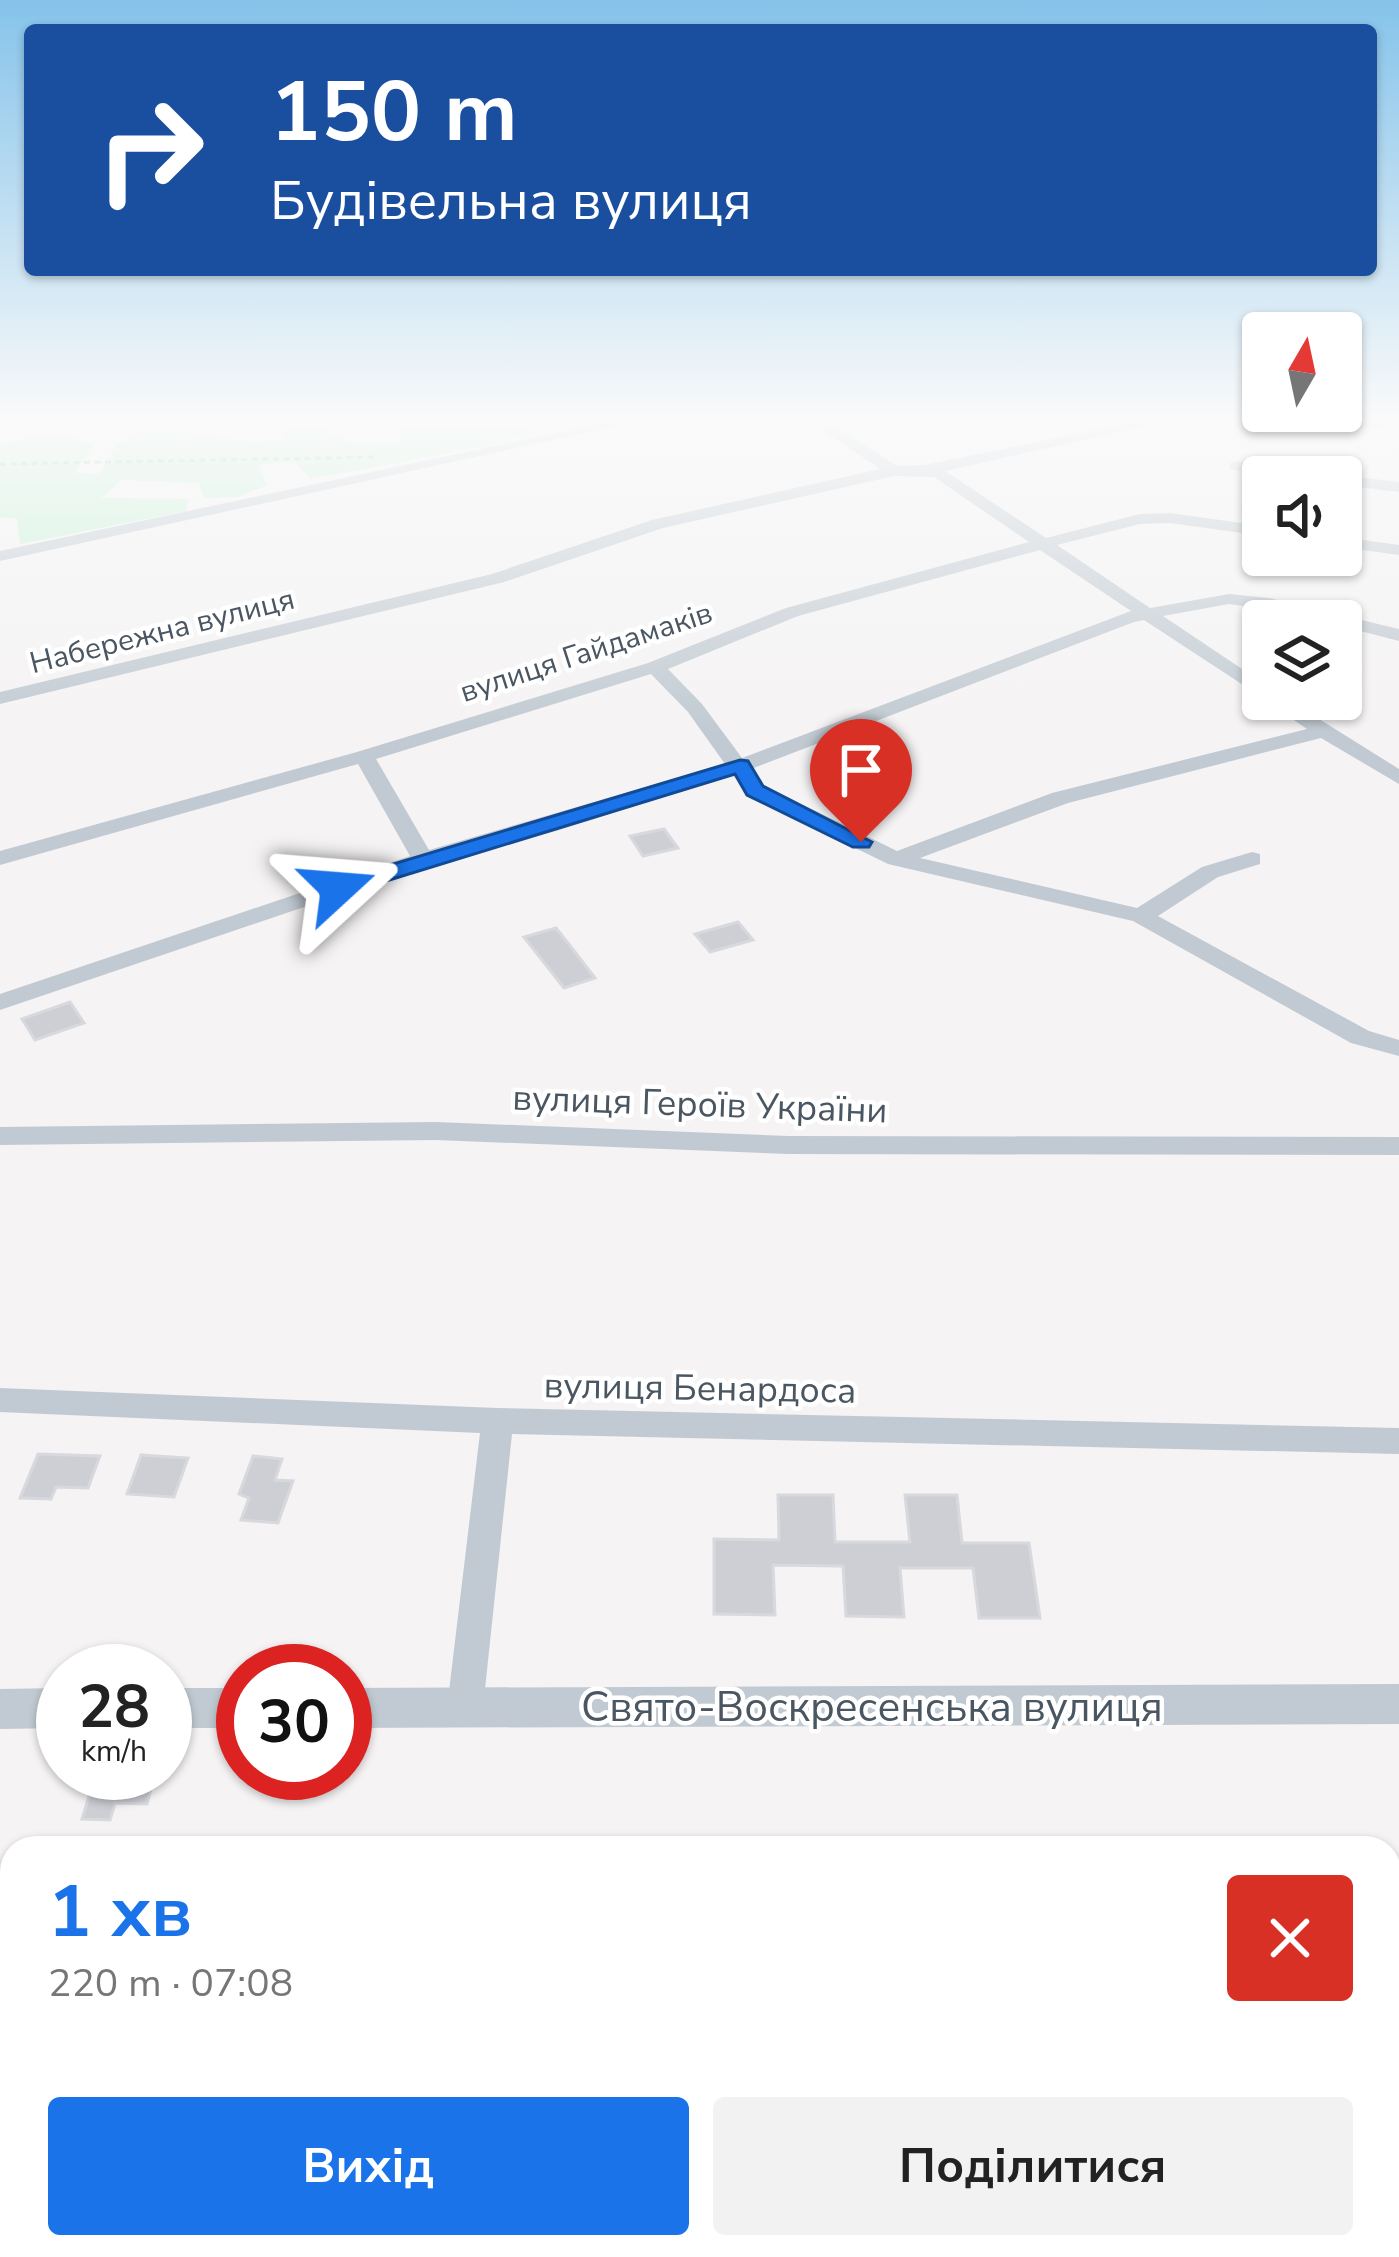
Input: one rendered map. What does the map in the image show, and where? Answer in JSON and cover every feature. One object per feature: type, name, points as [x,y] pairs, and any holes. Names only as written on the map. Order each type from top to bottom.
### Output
[{"type":"street","points":[[0,556],[153,523]]},
{"type":"street","name":"Набережна вулиця","points":[[0,698],[498,578],[661,523]]},
{"type":"street","points":[[1017,523],[1242,677]]},
{"type":"street","name":"вулиця Гайдамаків","points":[[0,858],[364,756],[656,667],[792,612],[1124,523]]},
{"type":"street","name":"вулиця Гайдамаків","points":[[1208,523],[1242,528]]},
{"type":"street","points":[[1362,545],[1399,550]]},
{"type":"street","points":[[0,1002],[423,859],[740,766],[1096,626],[1229,599],[1269,603],[1399,635]]},
{"type":"street","points":[[656,667],[755,790],[896,860],[1141,916],[1360,1037],[1399,1048]]},
{"type":"street","points":[[1303,720],[1399,778]]},
{"type":"street","points":[[896,860],[1060,798],[1320,732]]},
{"type":"street","points":[[364,756],[423,859]]},
{"type":"street","points":[[1141,916],[1210,872],[1252,859]]},
{"type":"street","name":"вулиця Героїв України","points":[[0,1136],[436,1130],[788,1145],[1399,1146]]},
{"type":"street","name":"вулиця Бенардоса","points":[[0,1400],[497,1421],[1399,1441]]},
{"type":"street","points":[[466,1708],[497,1421]]},
{"type":"street","name":"Свято-Воскресенська вулиця","points":[[372,1708],[1399,1704]]},
{"type":"street","points":[[0,1708],[36,1708]]},
{"type":"green space","points":[[18,523],[124,523],[20,544]]},
{"type":"building","points":[[664,829],[678,848],[643,856],[630,836]]},
{"type":"building","points":[[738,922],[753,940],[710,952],[695,934]]},
{"type":"building","points":[[556,928],[595,978],[564,988],[524,937]]},
{"type":"building","points":[[70,1002],[84,1023],[35,1040],[22,1019]]},
{"type":"building","points":[[38,1454],[100,1456],[88,1488],[56,1487],[51,1499],[20,1498]]},
{"type":"building","points":[[141,1455],[188,1458],[174,1497],[127,1494]]},
{"type":"building","points":[[253,1456],[282,1459],[275,1480],[293,1481],[278,1523],[241,1520],[249,1498],[239,1494]]},
{"type":"building","points":[[778,1495],[833,1495],[835,1542],[910,1542],[905,1495],[957,1495],[962,1543],[1029,1543],[1040,1618],[979,1618],[973,1568],[900,1568],[904,1617],[846,1616],[843,1566],[773,1565],[775,1615],[714,1614],[714,1539],[779,1540]]},
{"type":"building","points":[[88,1800],[148,1800],[147,1804],[115,1803],[110,1820],[82,1819]]},
{"type":"route","points":[[338,888],[740,766],[755,790],[861,842]]}]
